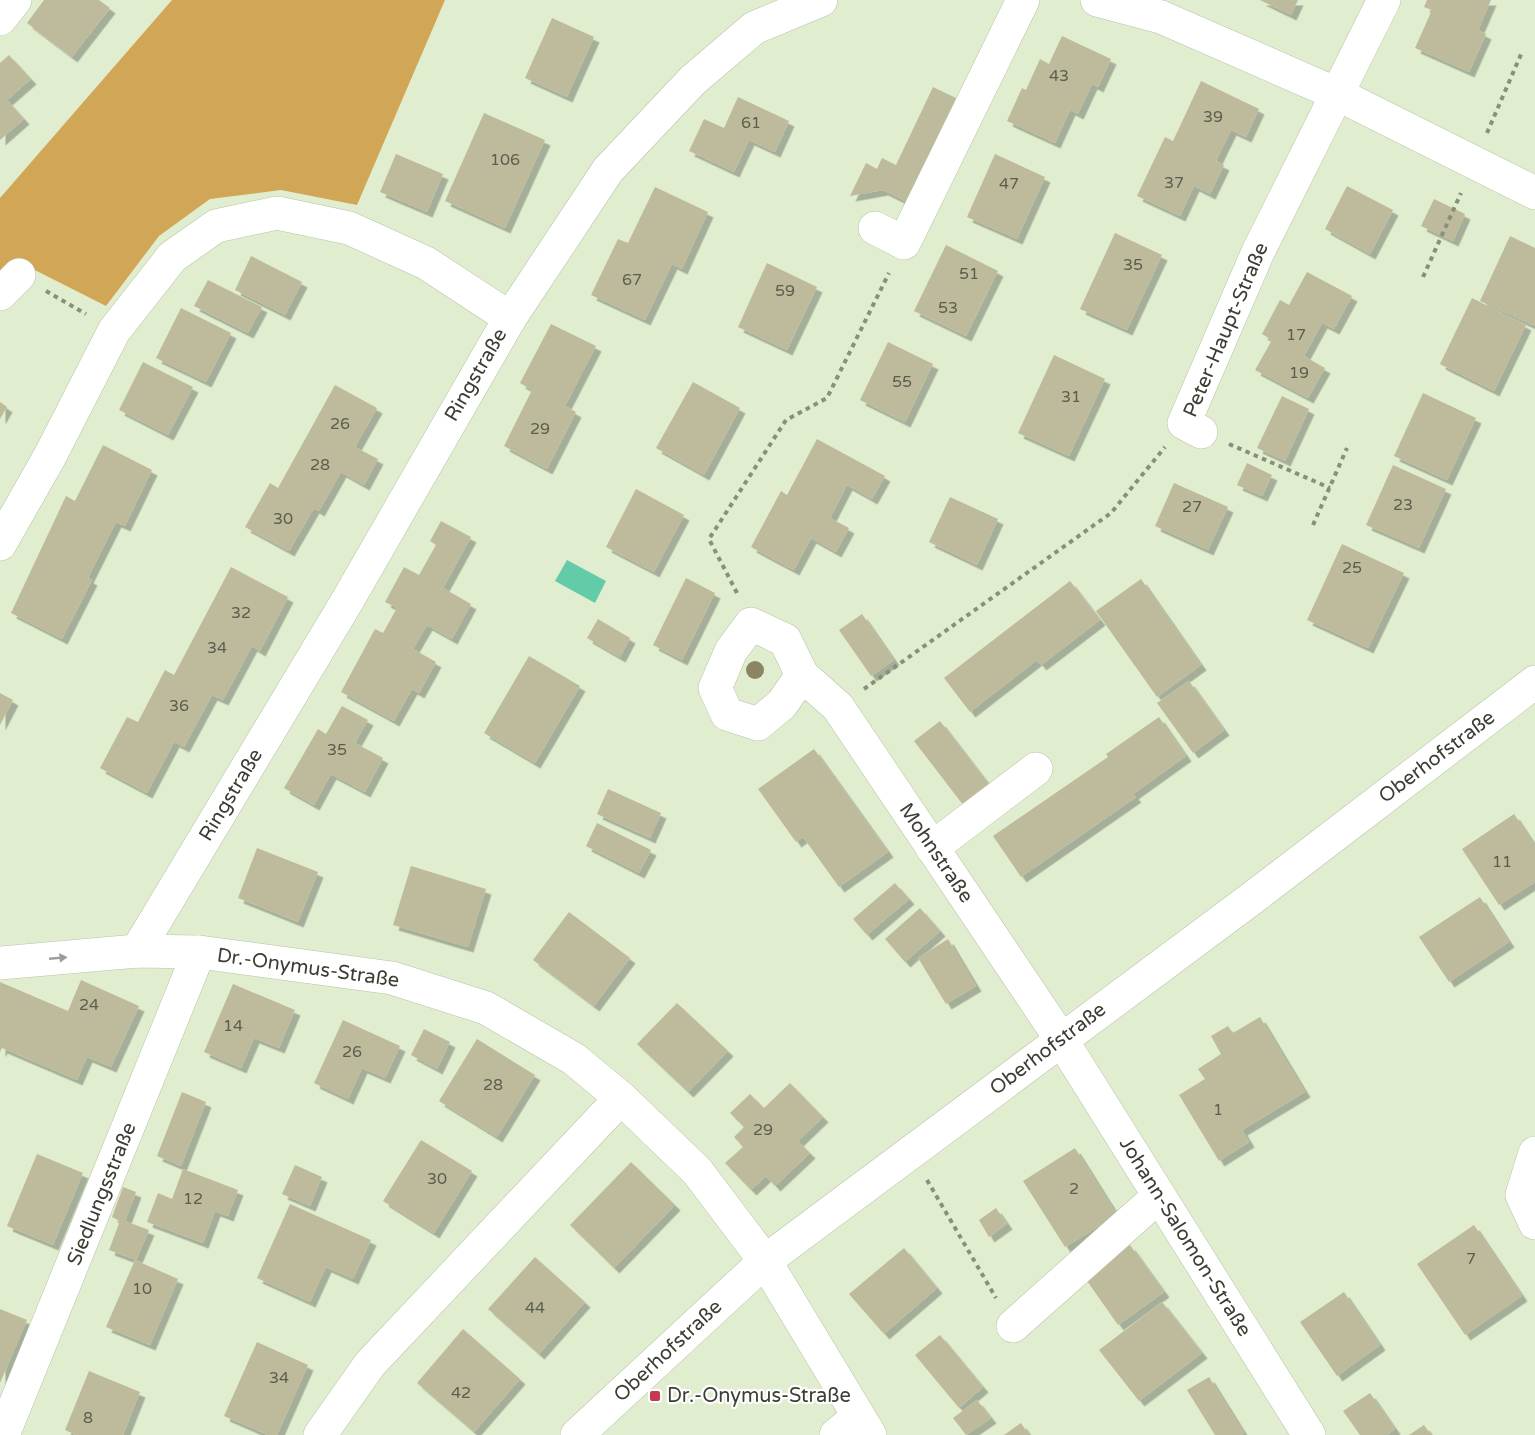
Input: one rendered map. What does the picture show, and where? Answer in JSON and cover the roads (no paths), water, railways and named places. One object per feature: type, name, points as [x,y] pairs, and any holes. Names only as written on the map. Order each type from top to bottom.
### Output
[{"type":"street","points":[[0,19],[15,0]]},
{"type":"street","points":[[510,318],[608,170],[753,14],[821,0]]},
{"type":"street","points":[[875,228],[904,243],[1023,0]]},
{"type":"street","points":[[1097,0],[1161,17],[1336,94],[1535,194]]},
{"type":"street","name":"Peter-Haupt-Straße","points":[[1193,428],[1258,252],[1384,0]]},
{"type":"street","name":"Ringstraße","points":[[0,544],[50,456],[114,331],[172,257],[216,226],[277,213],[349,228],[426,264],[510,318],[346,603],[137,951]]},
{"type":"street","name":"Mohnstraße","points":[[802,675],[782,704],[758,724],[727,714],[715,688],[731,651],[751,624],[785,640],[802,675],[838,707],[1061,1039]]},
{"type":"street","name":"Oberhofstraße","points":[[578,1435],[765,1262],[910,1151],[1251,899],[1535,682]]},
{"type":"street","points":[[932,848],[1036,769]]},
{"type":"street","name":"Dr.-Onymus-Straße","points":[[0,963],[137,951],[199,952],[392,978],[486,1008],[574,1059],[621,1098],[697,1171],[765,1262],[855,1429]]},
{"type":"street","name":"Siedlungsstraße","points":[[3,1435],[199,952]]},
{"type":"street","name":"Johann-Salomon-Straße","points":[[1061,1039],[1309,1435]]},
{"type":"street","points":[[320,1435],[370,1364],[621,1098]]},
{"type":"street","points":[[1535,1153],[1522,1196],[1535,1223]]},
{"type":"street","points":[[1013,1326],[1159,1196]]},
{"type":"place","name":"Dr.-Onymus-Straße","points":[[655,1396]]}]
